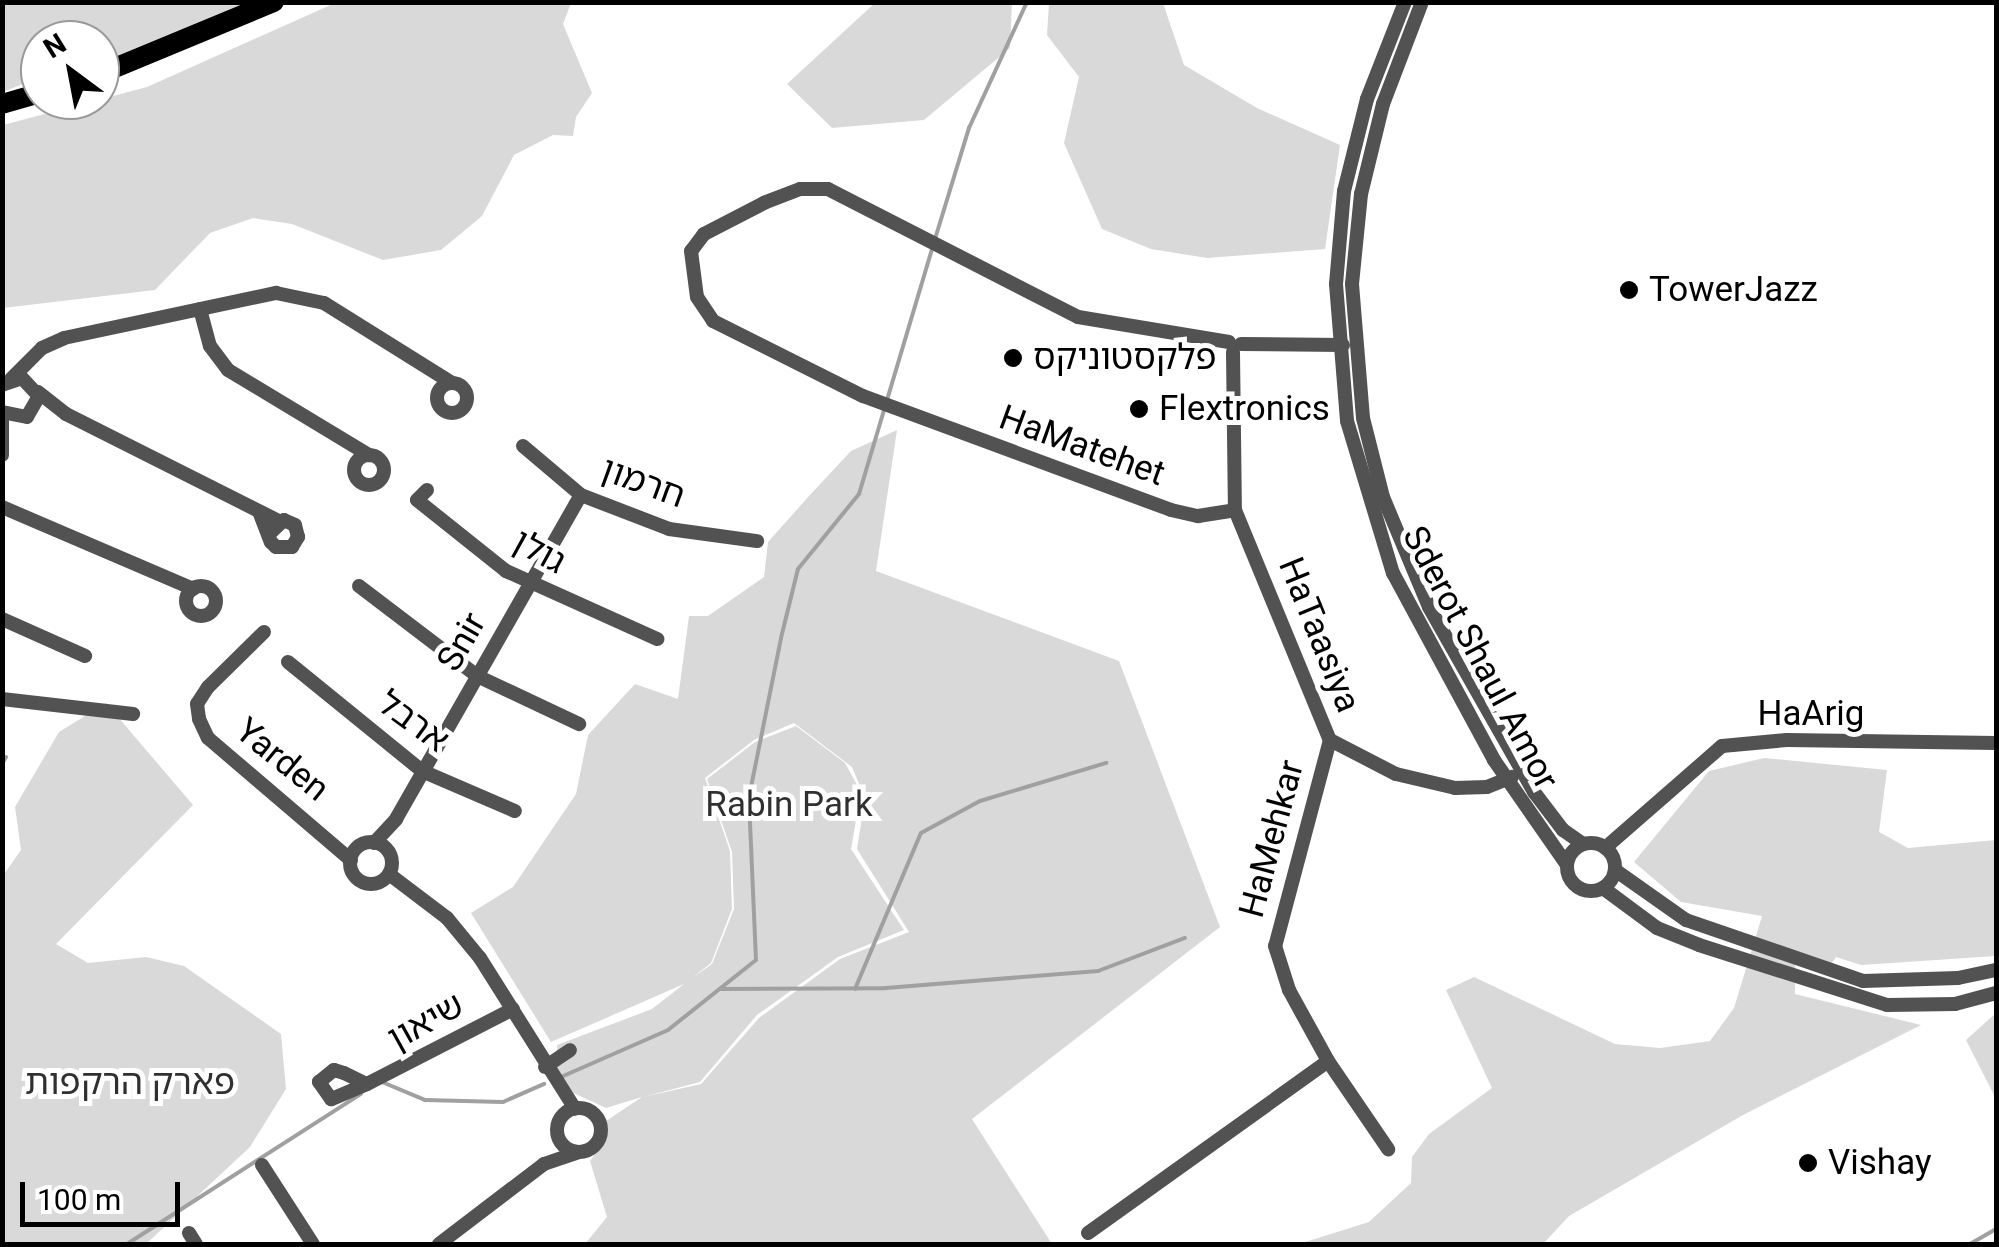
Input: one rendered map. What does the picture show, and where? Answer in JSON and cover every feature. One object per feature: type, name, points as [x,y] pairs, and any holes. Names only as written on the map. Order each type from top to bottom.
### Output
[{"type":"highway","points":[[120,66],[274,2]]},
{"type":"street","name":"Sderot Shaul Amor","points":[[1404,2],[1367,98],[1344,191],[1338,346],[1354,458],[1393,573],[1506,780],[1567,865]]},
{"type":"street","name":"Sderot Shaul Amor","points":[[1422,2],[1383,104],[1360,194],[1354,344],[1371,454],[1408,566],[1521,772],[1563,830],[1583,844]]},
{"type":"street","name":"HaMatehet","points":[[1235,510],[1198,516],[1171,510],[912,416],[713,321],[690,273],[691,251],[704,234],[800,189],[828,189],[980,270],[1102,322],[1234,346],[1354,344]]},
{"type":"street","points":[[5,383],[47,345],[276,293],[309,298],[452,383],[466,392],[460,410],[444,410],[424,368]]},
{"type":"street","points":[[200,308],[210,346],[228,370],[343,444],[369,455],[384,468],[377,482],[362,482],[343,444]]},
{"type":"street","points":[[3,452],[28,416],[36,389],[35,360],[47,345]]},
{"type":"street","name":"HaTaasiya","points":[[1234,346],[1235,510],[1330,740],[1396,774],[1455,788],[1506,780],[1521,772]]},
{"type":"street","points":[[5,383],[36,389],[69,416],[258,512],[295,525],[297,542],[280,549],[258,512]]},
{"type":"street","points":[[438,392],[452,383]]},
{"type":"street","points":[[3,452],[2,413],[69,416]]},
{"type":"street","name":"חרמון","points":[[523,446],[581,495],[669,529],[758,541]]},
{"type":"street","points":[[355,466],[369,455]]},
{"type":"street","name":"גולן","points":[[427,490],[417,500],[461,540],[529,586],[658,639]]},
{"type":"street","name":"Snir","points":[[390,855],[396,820],[581,495]]},
{"type":"street","points":[[2,507],[167,581],[209,589],[216,604],[202,616],[167,581]]},
{"type":"street","points":[[269,534],[279,521]]},
{"type":"street","points":[[359,586],[477,676],[579,724]]},
{"type":"street","points":[[187,604],[193,589]]},
{"type":"street","points":[[2,619],[85,656]]},
{"type":"street","name":"Yarden","points":[[264,632],[208,686],[197,704],[199,720],[208,738],[330,838],[351,860]]},
{"type":"street","name":"ארבל","points":[[288,662],[422,772],[515,811]]},
{"type":"street","points":[[2,699],[133,714]]},
{"type":"street","name":"HaMehkar","points":[[1330,740],[1275,946],[1289,990],[1328,1062],[1388,1149]]},
{"type":"street","name":"HaArig","points":[[1606,848],[1722,746],[1787,740],[1996,743]]},
{"type":"street","name":"Snir","points":[[369,844],[396,820]]},
{"type":"street","name":"Yarden","points":[[330,838],[369,844]]},
{"type":"street","points":[[369,844],[390,855],[389,874],[378,882],[361,882],[351,860],[369,844]]},
{"type":"street","points":[[1996,970],[1863,980],[1686,920],[1615,870],[1606,848],[1583,844],[1567,865],[1580,889],[1603,888],[1685,939],[1752,966],[1887,1006],[1955,1004],[1996,993]]},
{"type":"street","points":[[1603,888],[1615,870]]},
{"type":"street","points":[[389,874],[448,918],[513,1008],[556,1086],[575,1109],[591,1112],[601,1129],[592,1148],[544,1164],[439,1244]]},
{"type":"street","name":"שיאון","points":[[366,1084],[513,1008]]},
{"type":"street","points":[[545,1067],[570,1050]]},
{"type":"street","points":[[1088,1233],[1328,1062]]},
{"type":"street","points":[[544,1164],[558,1136],[556,1086]]},
{"type":"street","points":[[560,1119],[575,1109]]},
{"type":"street","points":[[558,1136],[578,1152]]},
{"type":"street","points":[[262,1165],[313,1244]]},
{"type":"green space","points":[[876,2],[1012,3],[1010,48],[924,120],[832,128],[787,84]]},
{"type":"green space","points":[[3,3],[259,3],[120,57],[120,20],[20,20],[20,85],[3,92]]},
{"type":"green space","points":[[335,3],[571,3],[563,24],[592,93],[576,117],[573,136],[553,135],[514,155],[482,216],[441,250],[383,260],[292,224],[253,218],[210,233],[155,290],[3,308],[3,125],[22,120],[120,120],[120,94],[147,87]]},
{"type":"green space","points":[[1049,3],[1163,3],[1184,65],[1257,108],[1340,145],[1325,249],[1207,258],[1151,249],[1102,229],[1064,143],[1079,77],[1047,35]]},
{"type":"green space","name":"Rabin Park","points":[[897,430],[876,571],[1119,661],[1220,927],[972,1119],[1052,1244],[585,1244],[607,1217],[590,1161],[606,1138],[606,1121],[642,1097],[606,1108],[571,1092],[557,1074],[557,1045],[652,1009],[684,984],[551,1042],[471,913],[513,887],[576,794],[588,735],[635,684],[678,699],[689,616],[708,616],[764,577],[768,542],[851,451]],"holes":[[[794,723],[852,767],[865,798],[857,849],[909,932],[840,959],[759,1018],[701,1084],[643,1097],[700,1082],[757,1015],[838,957],[904,930],[851,849],[861,792],[845,763],[796,726],[755,742],[707,779],[732,852],[734,909],[712,964],[692,978],[711,963],[732,909],[730,851],[705,778],[754,740]]]},
{"type":"green space","name":"פארק הרקפות","points":[[106,703],[193,805],[56,944],[88,963],[146,957],[184,966],[281,1034],[286,1089],[250,1147],[146,1244],[3,1244],[2,877],[21,850],[15,807],[59,732]]},
{"type":"green space","points":[[1764,758],[1887,770],[1879,832],[1908,848],[1996,840],[1996,956],[1861,965],[1836,957],[1832,963],[1795,960],[1795,994],[1921,1025],[1743,1115],[1569,1216],[1543,1244],[1299,1244],[1369,1222],[1411,1183],[1412,1157],[1429,1134],[1492,1088],[1446,990],[1474,977],[1615,1044],[1660,1048],[1710,1041],[1734,1008],[1762,916],[1681,902],[1634,862],[1709,771]]},
{"type":"green space","points":[[1996,1013],[1996,1099],[1966,1040]]},
{"type":"waterway","points":[[935,239],[969,128],[1027,2]]},
{"type":"waterway","points":[[561,1077],[668,1030],[756,960],[749,797],[798,569],[859,494],[932,249]]},
{"type":"waterway","points":[[2,764],[6,757]]},
{"type":"waterway","points":[[855,989],[921,833],[980,801],[1106,763]]},
{"type":"waterway","points":[[721,989],[886,988],[1098,971],[1185,938]]},
{"type":"waterway","points":[[382,1082],[425,1100],[503,1102],[544,1084]]},
{"type":"waterway","points":[[127,1244],[361,1094]]},
{"type":"waterway","points":[[1970,1244],[1996,1229]]},
{"type":"place","name":"TowerJazz","points":[[1629,290]]},
{"type":"place","name":"פלקסטוניקס","points":[[1013,358]]},
{"type":"place","name":"Flextronics","points":[[1139,409]]},
{"type":"place","name":"Vishay","points":[[1808,1163]]}]
